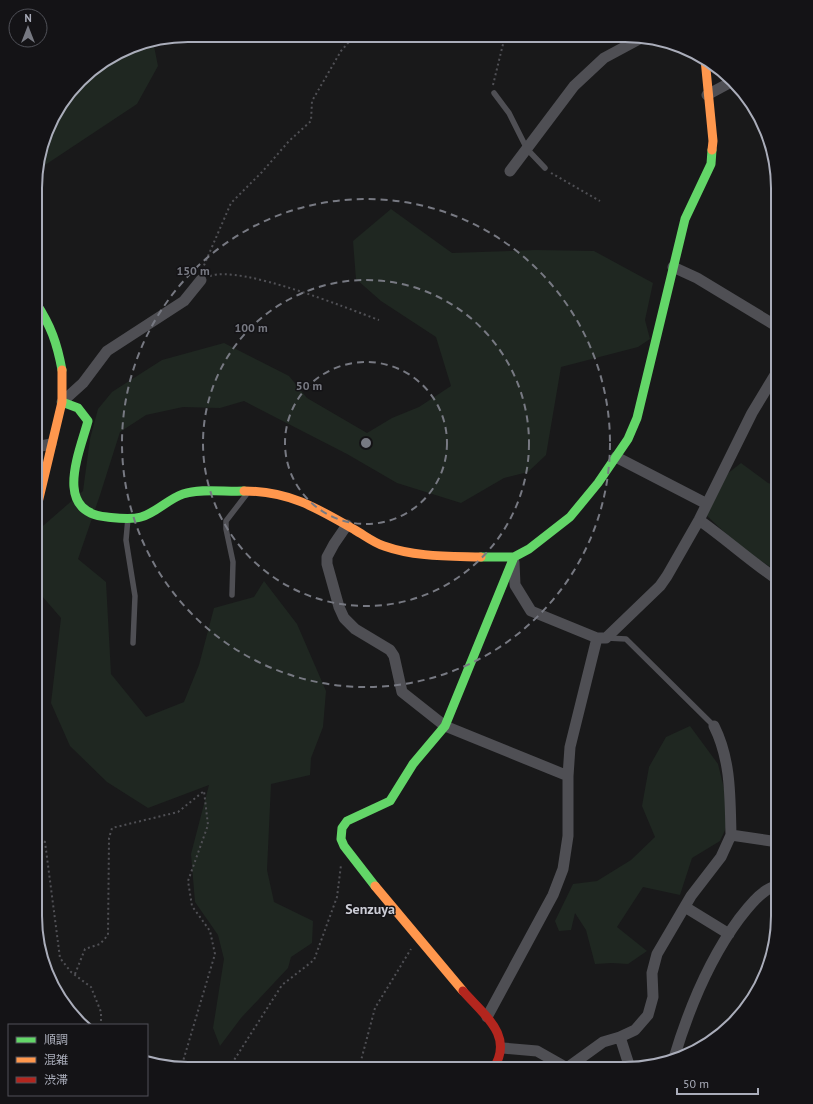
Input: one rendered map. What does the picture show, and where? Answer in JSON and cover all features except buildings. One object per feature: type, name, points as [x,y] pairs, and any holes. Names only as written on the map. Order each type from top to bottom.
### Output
[{"type":"street","points":[[510,171],[574,86],[604,58],[634,42]]},
{"type":"street","points":[[62,402],[77,406],[85,413],[88,421],[73,475],[73,491],[83,509],[96,516],[128,518],[141,517],[183,494],[196,492],[264,491],[292,497],[310,504],[383,546],[419,555],[514,557],[529,549],[570,517],[598,483],[616,457],[628,439],[637,418],[685,218],[711,164],[713,141],[706,67]]},
{"type":"street","points":[[708,95],[727,84]]},
{"type":"street","points":[[673,267],[696,278],[771,323]]},
{"type":"street","points":[[62,402],[83,383],[107,352],[184,301],[201,280]]},
{"type":"street","points":[[42,319],[56,340],[61,365],[62,402],[42,485]]},
{"type":"street","points":[[487,1017],[553,895],[563,869],[568,836],[568,776],[570,747],[602,638],[660,586],[699,520],[752,414],[771,382]]},
{"type":"street","points":[[42,446],[51,444]]},
{"type":"street","points":[[616,457],[707,504]]},
{"type":"street","points":[[699,520],[727,540],[748,560],[771,575]]},
{"type":"street","points":[[347,525],[327,556],[326,564],[339,607],[344,618],[355,629],[390,650],[394,656],[402,692],[445,726],[568,776]]},
{"type":"street","points":[[514,557],[515,585],[531,611],[602,638]]},
{"type":"street","points":[[498,1062],[503,1048],[498,1031],[418,938],[344,846],[342,839],[342,828],[347,821],[390,801],[413,764],[445,726],[514,557]]},
{"type":"street","points":[[574,1062],[602,1042],[620,1037],[635,1030],[648,1015],[653,996],[652,973],[657,954],[691,896],[721,857],[731,835],[727,767],[723,744],[714,726]]},
{"type":"street","points":[[731,835],[771,841]]},
{"type":"street","points":[[676,1053],[687,1014],[704,977],[729,934],[748,908],[764,891],[771,888]]},
{"type":"street","points":[[685,907],[729,934]]},
{"type":"street","points":[[620,1037],[628,1062]]},
{"type":"street","points":[[503,1048],[537,1050],[556,1062]]},
{"type":"lane","points":[[494,93],[510,113],[527,149],[545,168]]},
{"type":"lane","points":[[232,595],[233,562],[226,529],[226,521],[248,491]]},
{"type":"lane","points":[[128,518],[126,540],[135,596],[133,643]]},
{"type":"lane","points":[[602,638],[626,639],[714,726]]},
{"type":"path","points":[[349,42],[341,51],[312,101],[311,121],[288,141],[262,172],[230,203],[202,271],[201,280],[213,275],[242,275],[314,295],[379,320]]},
{"type":"path","points":[[494,93],[493,83],[503,42]]},
{"type":"path","points":[[545,168],[560,180],[600,201]]},
{"type":"path","points":[[74,974],[86,949],[100,944],[108,935],[109,838],[112,828],[178,812],[204,791],[208,825],[188,881],[192,906],[210,931],[215,954],[183,1062]]},
{"type":"path","points":[[42,840],[45,842],[60,958],[74,974],[90,987],[101,1012],[101,1024]]},
{"type":"path","points":[[233,1062],[282,985],[314,960],[337,897],[344,846]]},
{"type":"path","points":[[361,1062],[375,1008],[418,938]]},
{"type":"shaded area","points":[[154,46],[158,66],[137,104],[44,166],[47,150],[57,123],[78,92],[99,72],[123,57]]},
{"type":"shaded area","points":[[391,209],[452,253],[536,250],[594,251],[653,283],[645,320],[650,339],[638,347],[561,367],[546,455],[528,472],[504,478],[461,503],[397,483],[347,454],[244,401],[220,408],[183,407],[146,415],[120,432],[78,559],[106,582],[111,674],[146,717],[184,702],[199,665],[214,608],[254,597],[264,581],[297,624],[326,691],[323,727],[311,758],[310,775],[271,784],[267,870],[274,902],[313,921],[312,943],[291,957],[288,968],[241,1018],[220,1046],[213,1028],[224,959],[218,935],[195,902],[191,854],[209,785],[148,808],[107,782],[70,746],[51,703],[61,618],[42,596],[42,527],[83,491],[90,439],[98,409],[112,392],[162,360],[224,343],[289,376],[307,398],[367,433],[392,418],[419,407],[451,386],[436,337],[381,301],[356,279],[353,241]]},
{"type":"shaded area","points":[[741,463],[771,484],[771,567],[741,548],[704,513],[722,478]]},
{"type":"shaded area","points":[[690,726],[718,764],[731,817],[720,841],[692,858],[680,895],[643,887],[617,927],[647,951],[628,964],[595,964],[586,930],[575,913],[571,930],[559,931],[555,921],[573,884],[597,881],[631,860],[655,837],[642,806],[649,767],[666,737]]},
{"type":"traffic: fast","points":[[481,557],[514,557],[529,549],[570,517],[598,483],[628,439],[637,418],[685,219],[711,164],[712,150]]},
{"type":"traffic: fast","points":[[42,313],[53,335],[62,370]]},
{"type":"traffic: fast","points":[[62,402],[78,408],[88,421],[76,465],[74,480],[75,493],[80,505],[90,513],[107,517],[137,518],[152,512],[178,496],[190,492],[244,491]]},
{"type":"traffic: fast","points":[[375,886],[344,846],[341,839],[342,828],[347,821],[390,801],[413,764],[445,726],[514,557]]},
{"type":"traffic: slow","points":[[706,67],[713,141],[712,150]]},
{"type":"traffic: slow","points":[[42,486],[62,402],[62,370]]},
{"type":"traffic: slow","points":[[244,491],[275,494],[302,502],[377,543],[396,550],[432,555],[481,557]]},
{"type":"traffic: slow","points":[[375,886],[463,991]]},
{"type":"traffic: jam","points":[[463,991],[488,1018],[499,1036],[501,1046],[496,1062]]},
{"type":"district","name":"Senzuya","points":[[370,909]]}]
